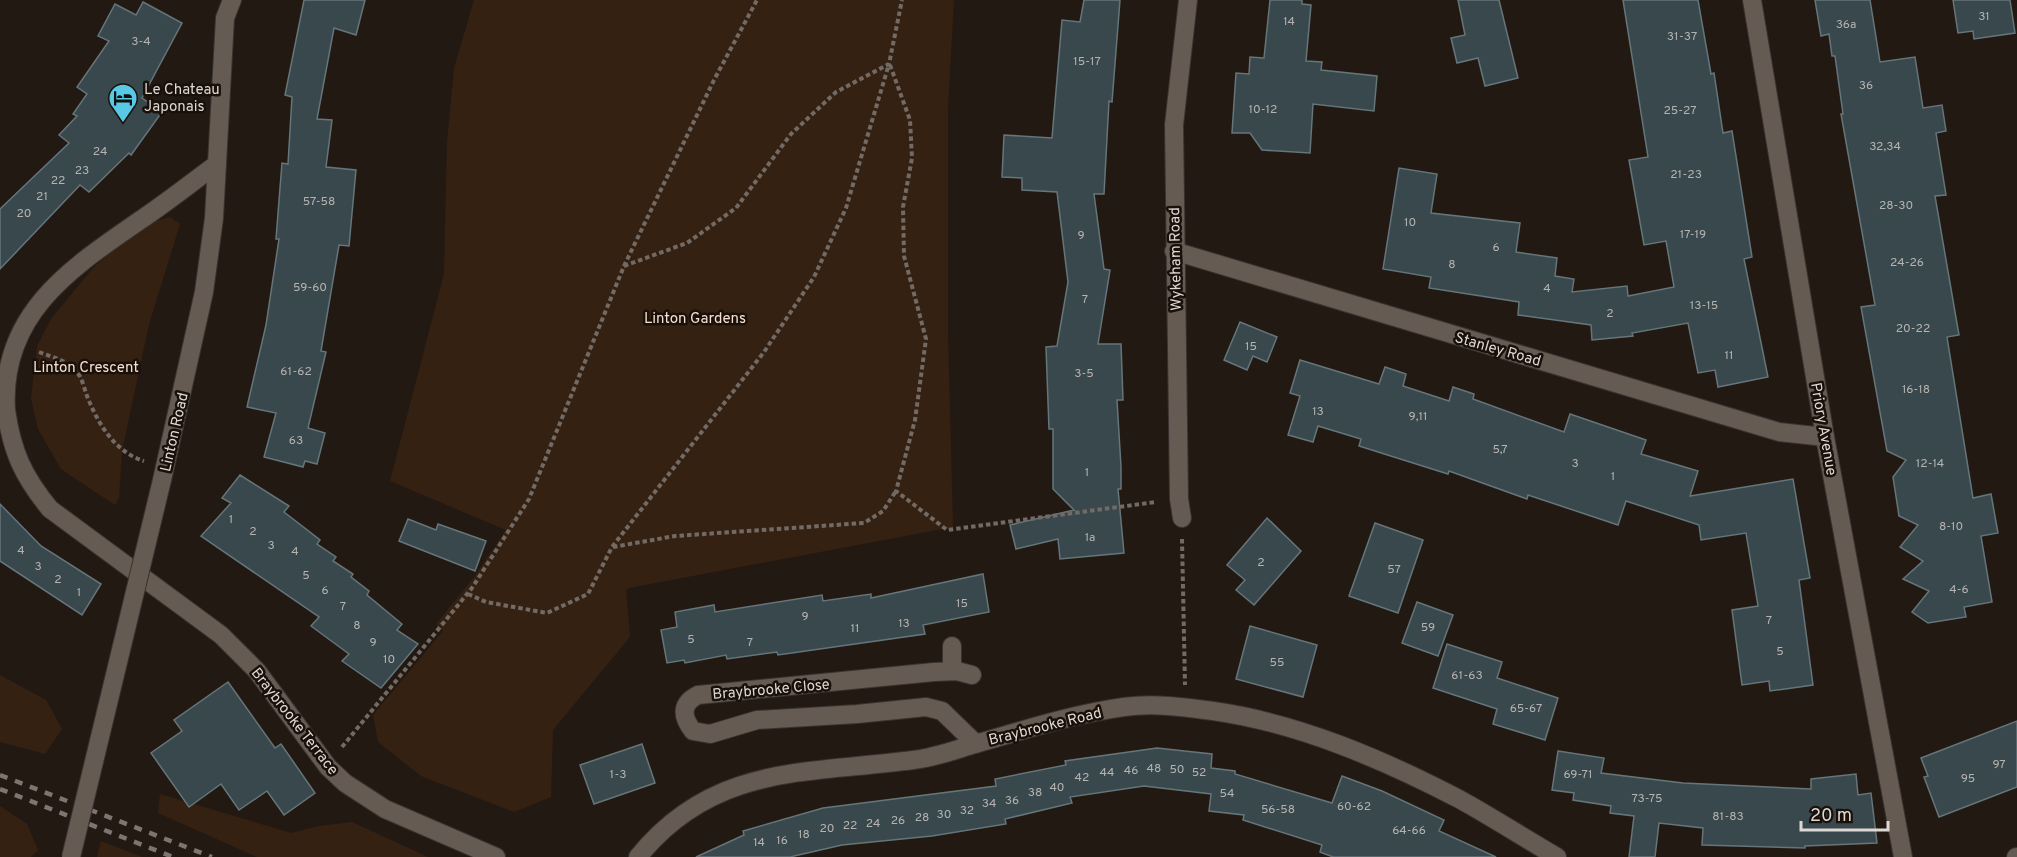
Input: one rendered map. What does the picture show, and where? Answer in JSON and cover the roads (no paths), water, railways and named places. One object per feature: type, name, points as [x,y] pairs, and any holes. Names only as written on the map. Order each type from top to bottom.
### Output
[{"type":"street","name":"Linton Road","points":[[71,857],[164,474],[204,292],[217,164],[225,18],[232,0]]},
{"type":"street","name":"Wykeham Road","points":[[1182,518],[1179,499],[1174,125],[1188,0]]},
{"type":"street","name":"Priory Avenue","points":[[1752,0],[1825,437],[1903,857]]},
{"type":"street","name":"Braybrooke Terrace","points":[[217,164],[66,271],[38,299],[20,327],[5,368],[5,398],[15,455],[28,482],[50,508],[107,553],[171,596],[221,635],[257,671],[328,767],[345,783],[386,809],[496,857]]},
{"type":"street","name":"Stanley Road","points":[[1174,251],[1779,432],[1825,437]]},
{"type":"street","points":[[952,646],[952,671]]},
{"type":"street","name":"Braybrooke Close","points":[[972,675],[952,671],[698,695],[690,699],[684,709],[684,719],[693,731],[710,734],[758,720],[926,707],[942,711],[976,744]]},
{"type":"street","name":"Braybrooke Road","points":[[638,857],[655,836],[683,814],[716,794],[755,779],[805,770],[866,767],[922,759],[1060,719],[1126,706],[1183,706],[1249,716],[1305,733],[1381,762],[1459,799],[1557,857]]},
{"type":"railway","points":[[0,775],[212,857]]},
{"type":"railway","points":[[0,789],[173,857]]},
{"type":"place","name":"Le Chateau Japonais","points":[[123,124]]},
{"type":"park label","name":"Linton Gardens","points":[[695,318]]},
{"type":"park label","name":"Linton Crescent","points":[[86,367]]}]
